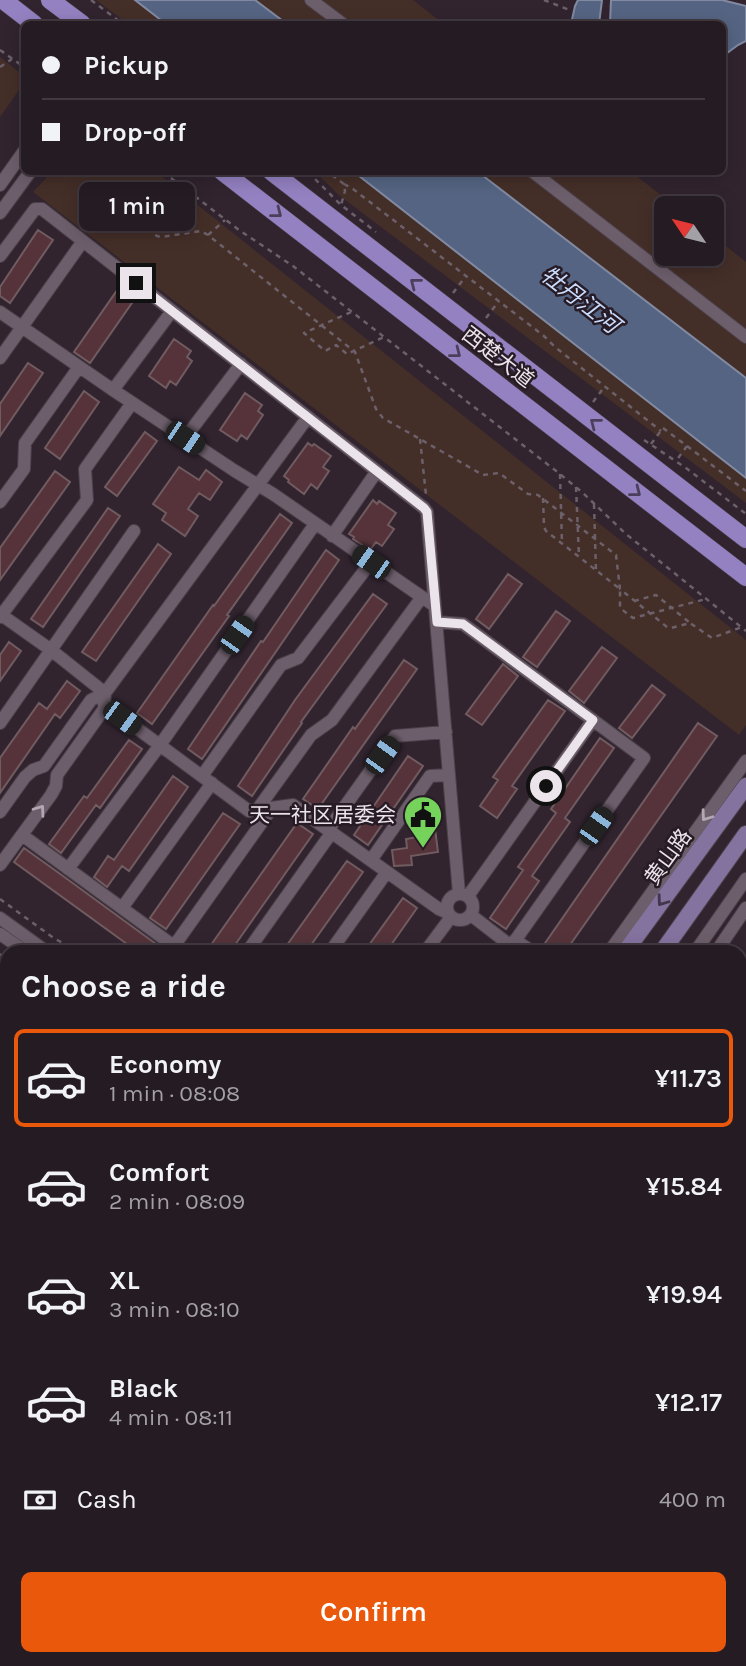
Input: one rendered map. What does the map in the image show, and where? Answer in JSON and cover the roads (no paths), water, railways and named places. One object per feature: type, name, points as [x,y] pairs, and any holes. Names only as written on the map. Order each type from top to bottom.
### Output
[{"type":"highway","points":[[3,0],[30,21]]},
{"type":"highway","points":[[50,0],[78,21]]},
{"type":"highway","name":"西楚大道","points":[[227,175],[746,577]]},
{"type":"highway","name":"西楚大道","points":[[275,175],[746,540]]},
{"type":"main road","name":"黄山路","points":[[630,945],[746,786]]},
{"type":"main road","points":[[667,945],[746,834]]},
{"type":"street","points":[[311,0],[339,21]]},
{"type":"street","points":[[0,185],[21,155]]},
{"type":"street","points":[[0,213],[28,175]]},
{"type":"street","points":[[537,175],[746,337]]},
{"type":"street","points":[[0,256],[35,209],[42,209],[427,512],[449,775],[464,895]]},
{"type":"street","points":[[0,358],[83,241]]},
{"type":"street","points":[[113,390],[172,311]]},
{"type":"street","points":[[0,312],[435,606]]},
{"type":"street","points":[[185,438],[241,364]]},
{"type":"street","points":[[0,502],[24,469],[26,443],[79,367]]},
{"type":"street","points":[[132,402],[85,469],[87,500],[0,615],[51,650],[104,699],[160,745],[249,811],[293,805],[439,909],[449,915],[459,920],[471,915],[474,907],[471,899],[464,895],[451,897],[447,909],[449,915]]},
{"type":"street","points":[[0,864],[51,795],[56,786],[57,775],[104,709],[104,699],[308,417]]},
{"type":"street","points":[[332,536],[377,471]]},
{"type":"street","points":[[68,869],[160,745],[315,524]]},
{"type":"street","points":[[0,723],[134,531]]},
{"type":"street","points":[[122,908],[281,665],[298,658],[371,562]]},
{"type":"street","points":[[257,810],[311,734],[332,720],[422,597]]},
{"type":"street","points":[[437,622],[463,624],[644,758],[512,945]]},
{"type":"street","points":[[1,808],[33,769],[44,766],[91,700],[104,699]]},
{"type":"street","points":[[464,895],[593,720]]},
{"type":"street","points":[[252,945],[395,736],[446,732]]},
{"type":"street","points":[[613,945],[746,761]]},
{"type":"street","points":[[371,860],[430,776],[449,775]]},
{"type":"street","points":[[181,945],[272,807]]},
{"type":"street","points":[[22,835],[173,945]]},
{"type":"street","points":[[335,945],[387,872]]},
{"type":"street","points":[[700,945],[746,879]]},
{"type":"street","points":[[721,945],[746,908]]},
{"type":"street","points":[[430,945],[449,915]]},
{"type":"street","points":[[471,915],[510,945]]},
{"type":"street","points":[[0,918],[37,945]]},
{"type":"street","points":[[0,934],[16,945]]},
{"type":"water","points":[[135,0],[255,0],[283,21],[162,21]]},
{"type":"water","points":[[578,0],[602,0],[599,21],[572,21]]},
{"type":"water","points":[[611,0],[722,0],[746,6],[746,41],[726,54],[726,21],[610,21]]},
{"type":"water","name":"牡丹江河","points":[[358,175],[482,175],[746,378],[746,478]]},
{"type":"place","name":"天一社区居委会","points":[[423,849]]}]
